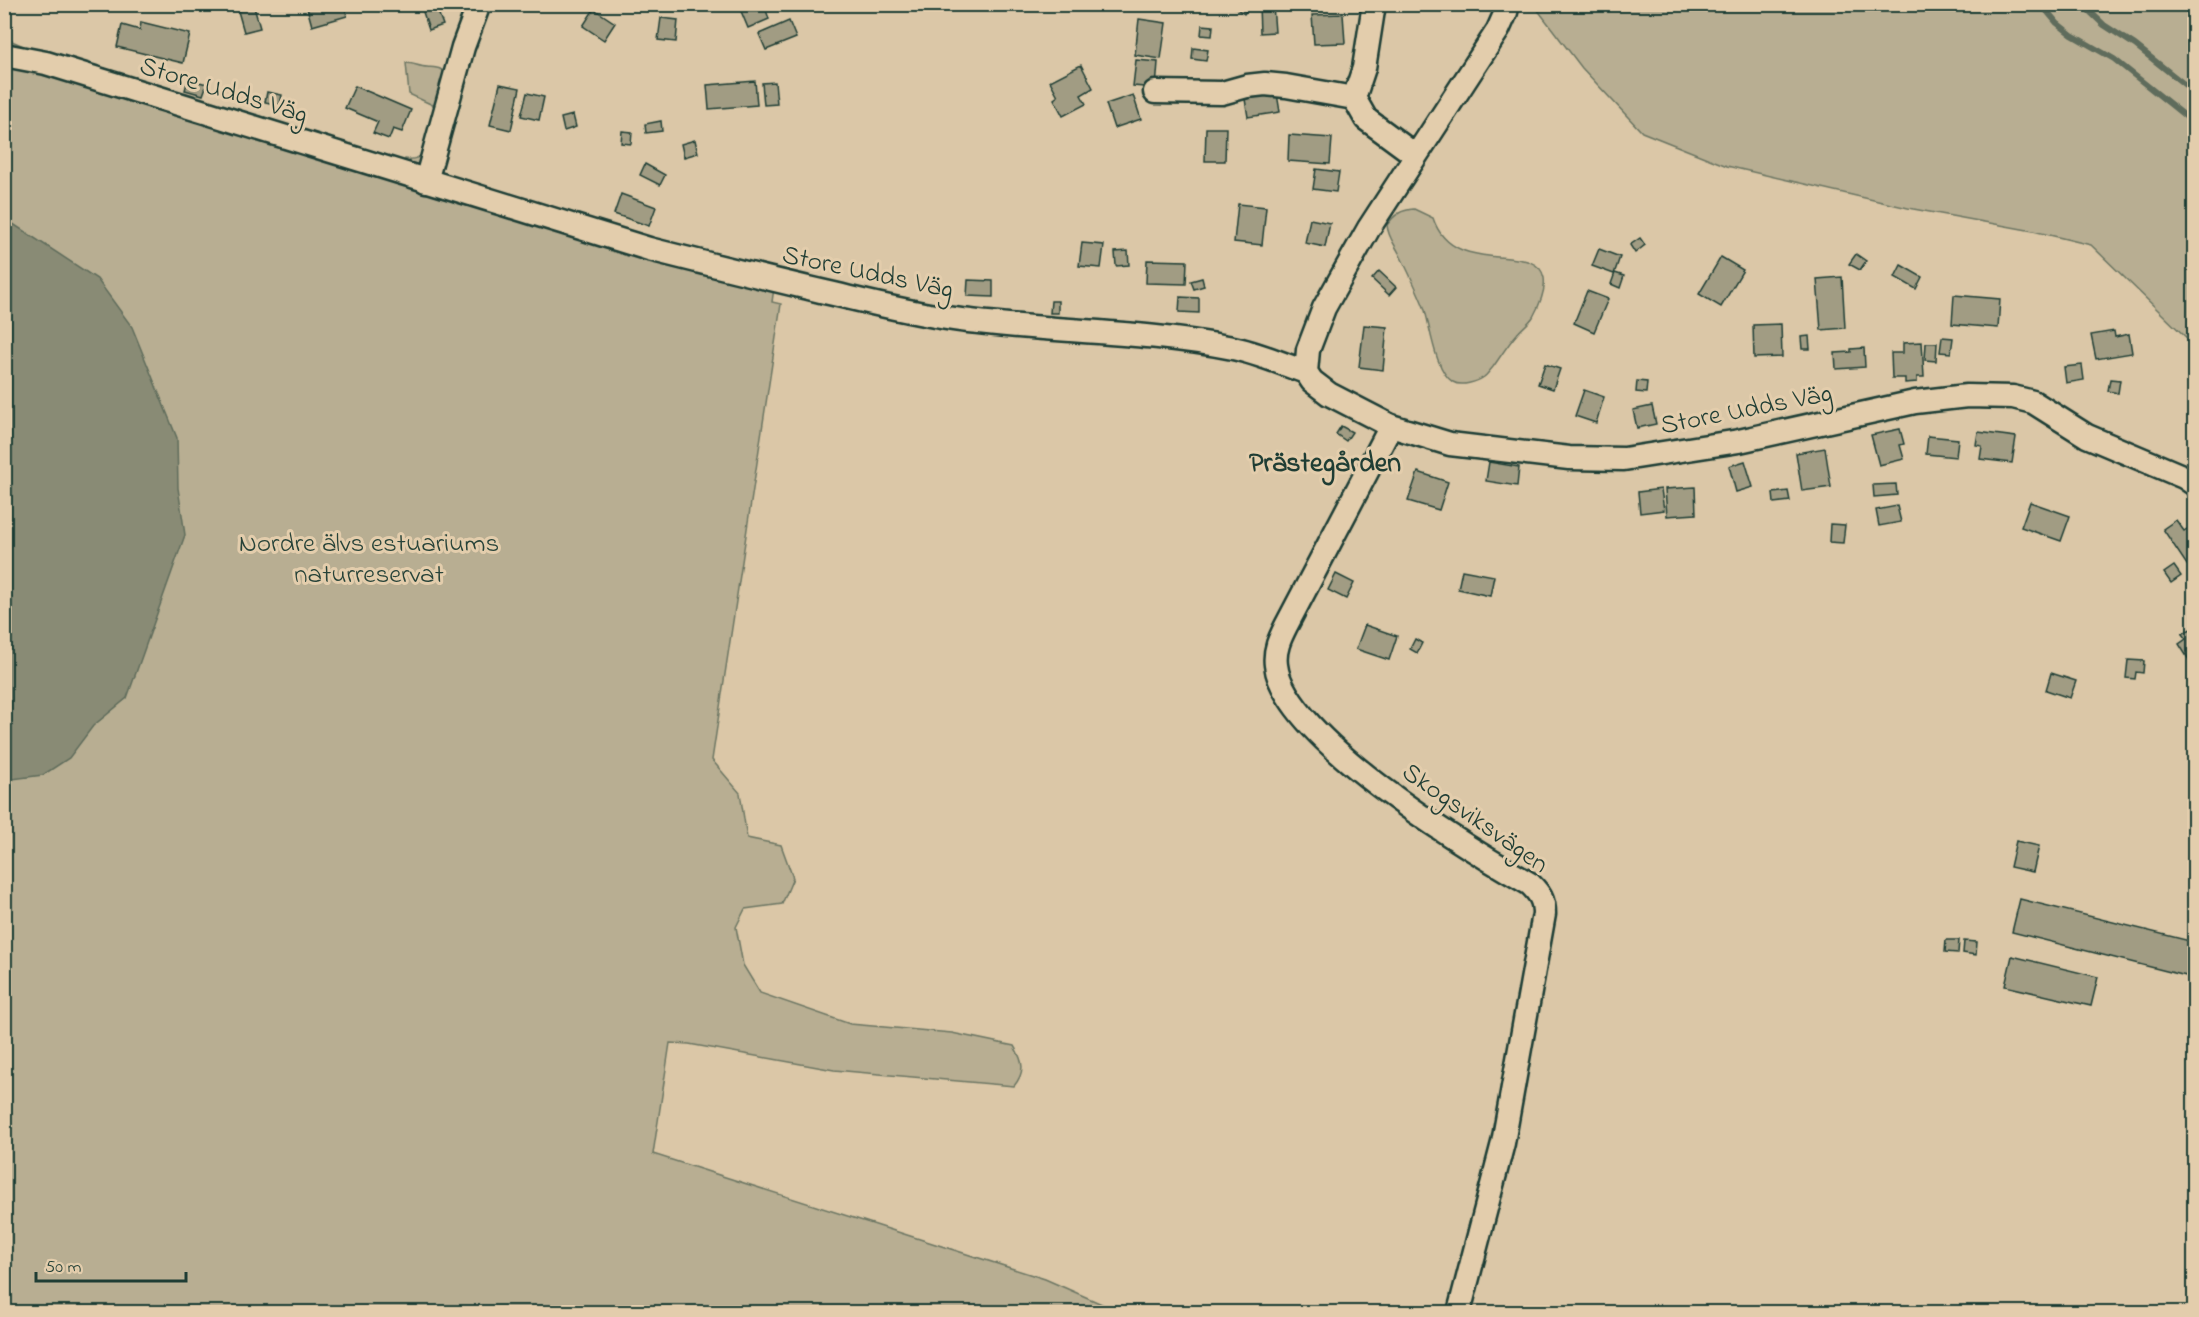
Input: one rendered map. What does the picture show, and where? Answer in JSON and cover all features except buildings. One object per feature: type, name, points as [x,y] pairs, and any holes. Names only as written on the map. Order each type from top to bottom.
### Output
[{"type":"street","points":[[426,181],[463,47],[479,4]]},
{"type":"street","points":[[1374,4],[1364,68],[1354,98],[1366,119],[1415,155]]},
{"type":"street","points":[[1306,372],[1308,350],[1324,308],[1369,228],[1503,21],[1508,4]]},
{"type":"street","name":"Store Udds Väg","points":[[4,55],[46,63],[649,249],[897,310],[1019,328],[1198,343],[1258,354],[1306,372],[1312,381],[1329,394],[1391,426],[1462,445],[1569,458],[1624,459],[1739,441],[1915,402],[1967,396],[2013,397],[2033,402],[2087,436],[2184,477],[2194,484]]},
{"type":"street","points":[[1155,92],[1222,93],[1265,84],[1354,98]]},
{"type":"street","name":"Skogsviksvägen","points":[[1391,426],[1277,645],[1276,665],[1282,685],[1297,708],[1324,739],[1347,760],[1420,816],[1530,884],[1544,902],[1544,914],[1503,1143],[1459,1312]]},
{"type":"green space","points":[[1534,5],[2194,5],[2194,345],[2091,245],[2033,231],[1908,208],[1727,166],[1642,132],[1582,68]]},
{"type":"green space","name":"Nordre älvs estuariums naturreservat","points":[[5,38],[28,48],[92,65],[87,83],[514,220],[533,220],[774,288],[772,302],[781,304],[712,760],[740,793],[747,838],[781,845],[793,878],[782,904],[745,909],[736,927],[743,965],[760,993],[850,1024],[952,1033],[1014,1046],[1021,1061],[1022,1071],[1014,1086],[834,1070],[689,1044],[670,1043],[653,1154],[1045,1279],[1120,1312],[5,1312]]},
{"type":"green space","points":[[406,63],[439,69],[448,78],[432,140],[423,162],[420,167],[416,168],[406,165],[405,159],[417,158],[425,150],[439,108],[409,94]]},
{"type":"green space","points":[[1414,209],[1433,218],[1443,237],[1458,248],[1475,254],[1527,261],[1538,267],[1544,278],[1543,293],[1533,317],[1486,375],[1473,382],[1460,384],[1453,382],[1442,369],[1437,359],[1424,307],[1389,233],[1387,225],[1393,218],[1405,210]]},
{"type":"shaded area","points":[[4,218],[97,279],[132,327],[177,438],[178,488],[185,535],[127,698],[93,726],[69,758],[43,775],[5,780]]},
{"type":"waterway","points":[[2041,4],[2057,23],[2072,35],[2114,59],[2194,123]]},
{"type":"waterway","points":[[2082,4],[2104,25],[2135,45],[2194,92]]},
{"type":"district","name":"Prästegården","points":[[1325,461]]}]
